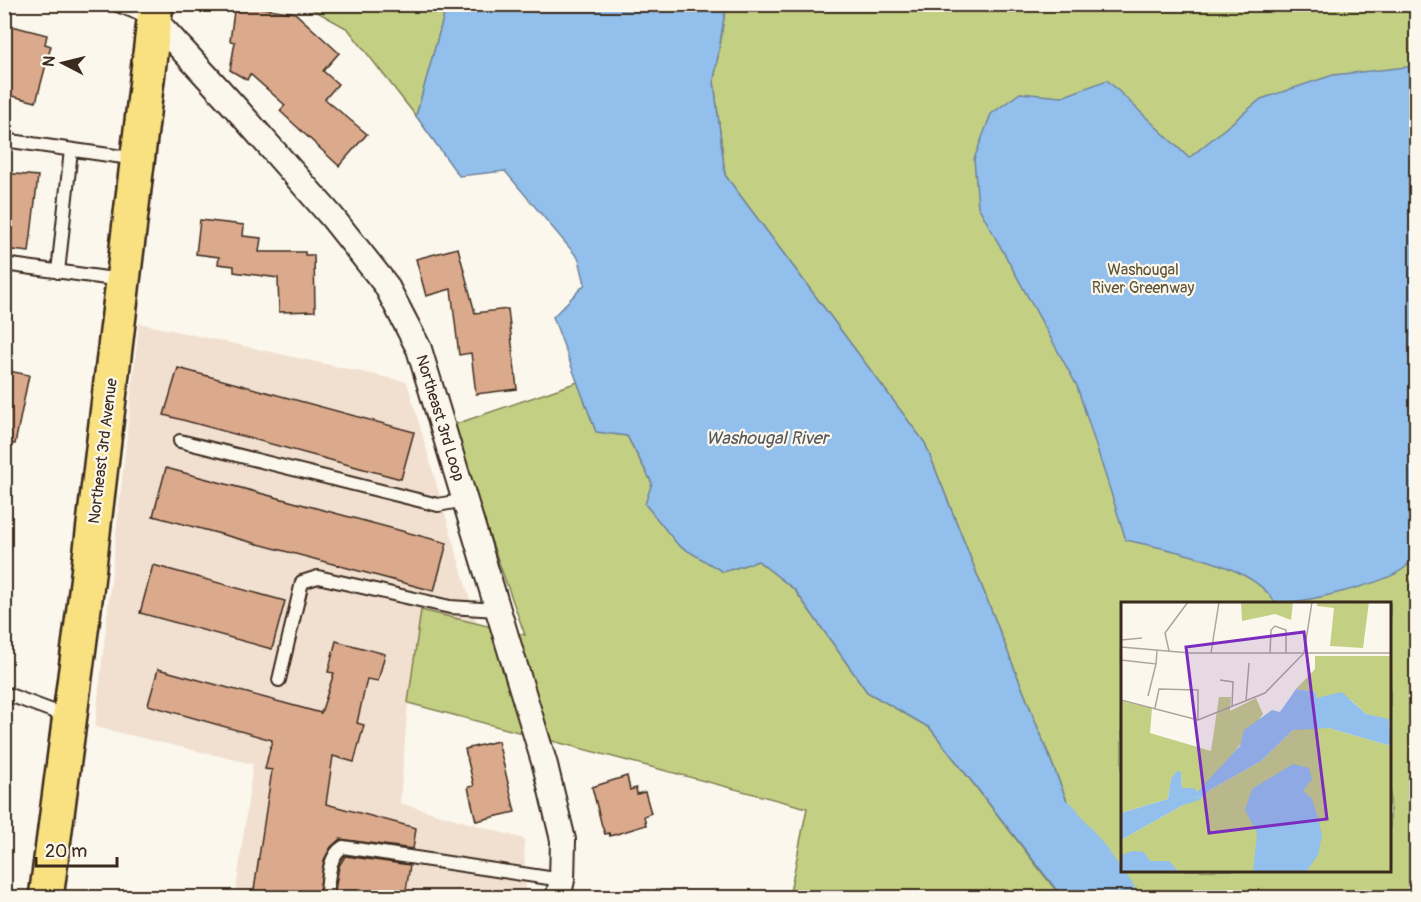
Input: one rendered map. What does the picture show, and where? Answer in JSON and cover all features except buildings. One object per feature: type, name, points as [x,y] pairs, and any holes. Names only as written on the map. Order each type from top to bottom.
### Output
[{"type":"main road","name":"Northeast 3rd Avenue","points":[[46,897],[70,717],[155,12]]},
{"type":"street","name":"Northeast 3rd Loop","points":[[155,12],[386,285],[419,349],[545,765],[563,840],[560,889]]},
{"type":"lane","points":[[114,4],[155,12]]},
{"type":"lane","points":[[4,140],[137,159]]},
{"type":"lane","points":[[58,272],[71,150]]},
{"type":"lane","points":[[4,264],[123,280]]},
{"type":"lane","points":[[180,441],[438,505],[465,500]]},
{"type":"lane","points":[[279,680],[302,582],[309,578],[318,577],[450,607],[497,610]]},
{"type":"lane","points":[[4,693],[70,717]]},
{"type":"lane","points":[[326,897],[332,860],[335,852],[343,847],[560,889]]},
{"type":"shaded area","points":[[139,323],[407,382],[477,624],[421,611],[408,703],[400,803],[524,839],[526,897],[235,897],[253,764],[95,727]]},
{"type":"green space","points":[[305,5],[447,5],[416,116],[348,29]]},
{"type":"green space","name":"Washougal River Greenway","points":[[726,5],[1416,5],[1416,897],[1105,897],[925,443],[725,175],[714,81]]},
{"type":"green space","points":[[578,382],[596,431],[627,436],[652,483],[723,572],[758,561],[795,590],[867,692],[930,728],[1061,897],[789,897],[807,808],[408,703],[421,610],[525,635],[450,426]]},
{"type":"water","name":"Washougal River","points":[[447,4],[726,5],[714,81],[725,175],[925,443],[1105,897],[1062,897],[930,728],[867,692],[795,590],[758,561],[723,572],[678,545],[645,504],[652,483],[627,436],[596,432],[553,317],[585,284],[579,259],[505,171],[459,176],[416,116]]},
{"type":"water","points":[[1416,66],[1416,556],[1393,575],[1361,587],[1321,597],[1274,602],[1264,589],[1229,568],[1208,560],[1126,540],[1077,386],[978,206],[974,159],[991,114],[1020,93],[1062,97],[1107,80],[1189,158],[1261,99],[1333,75]]},
{"type":"waterway","name":"Washougal River","points":[[1056,823],[1112,898]]}]
